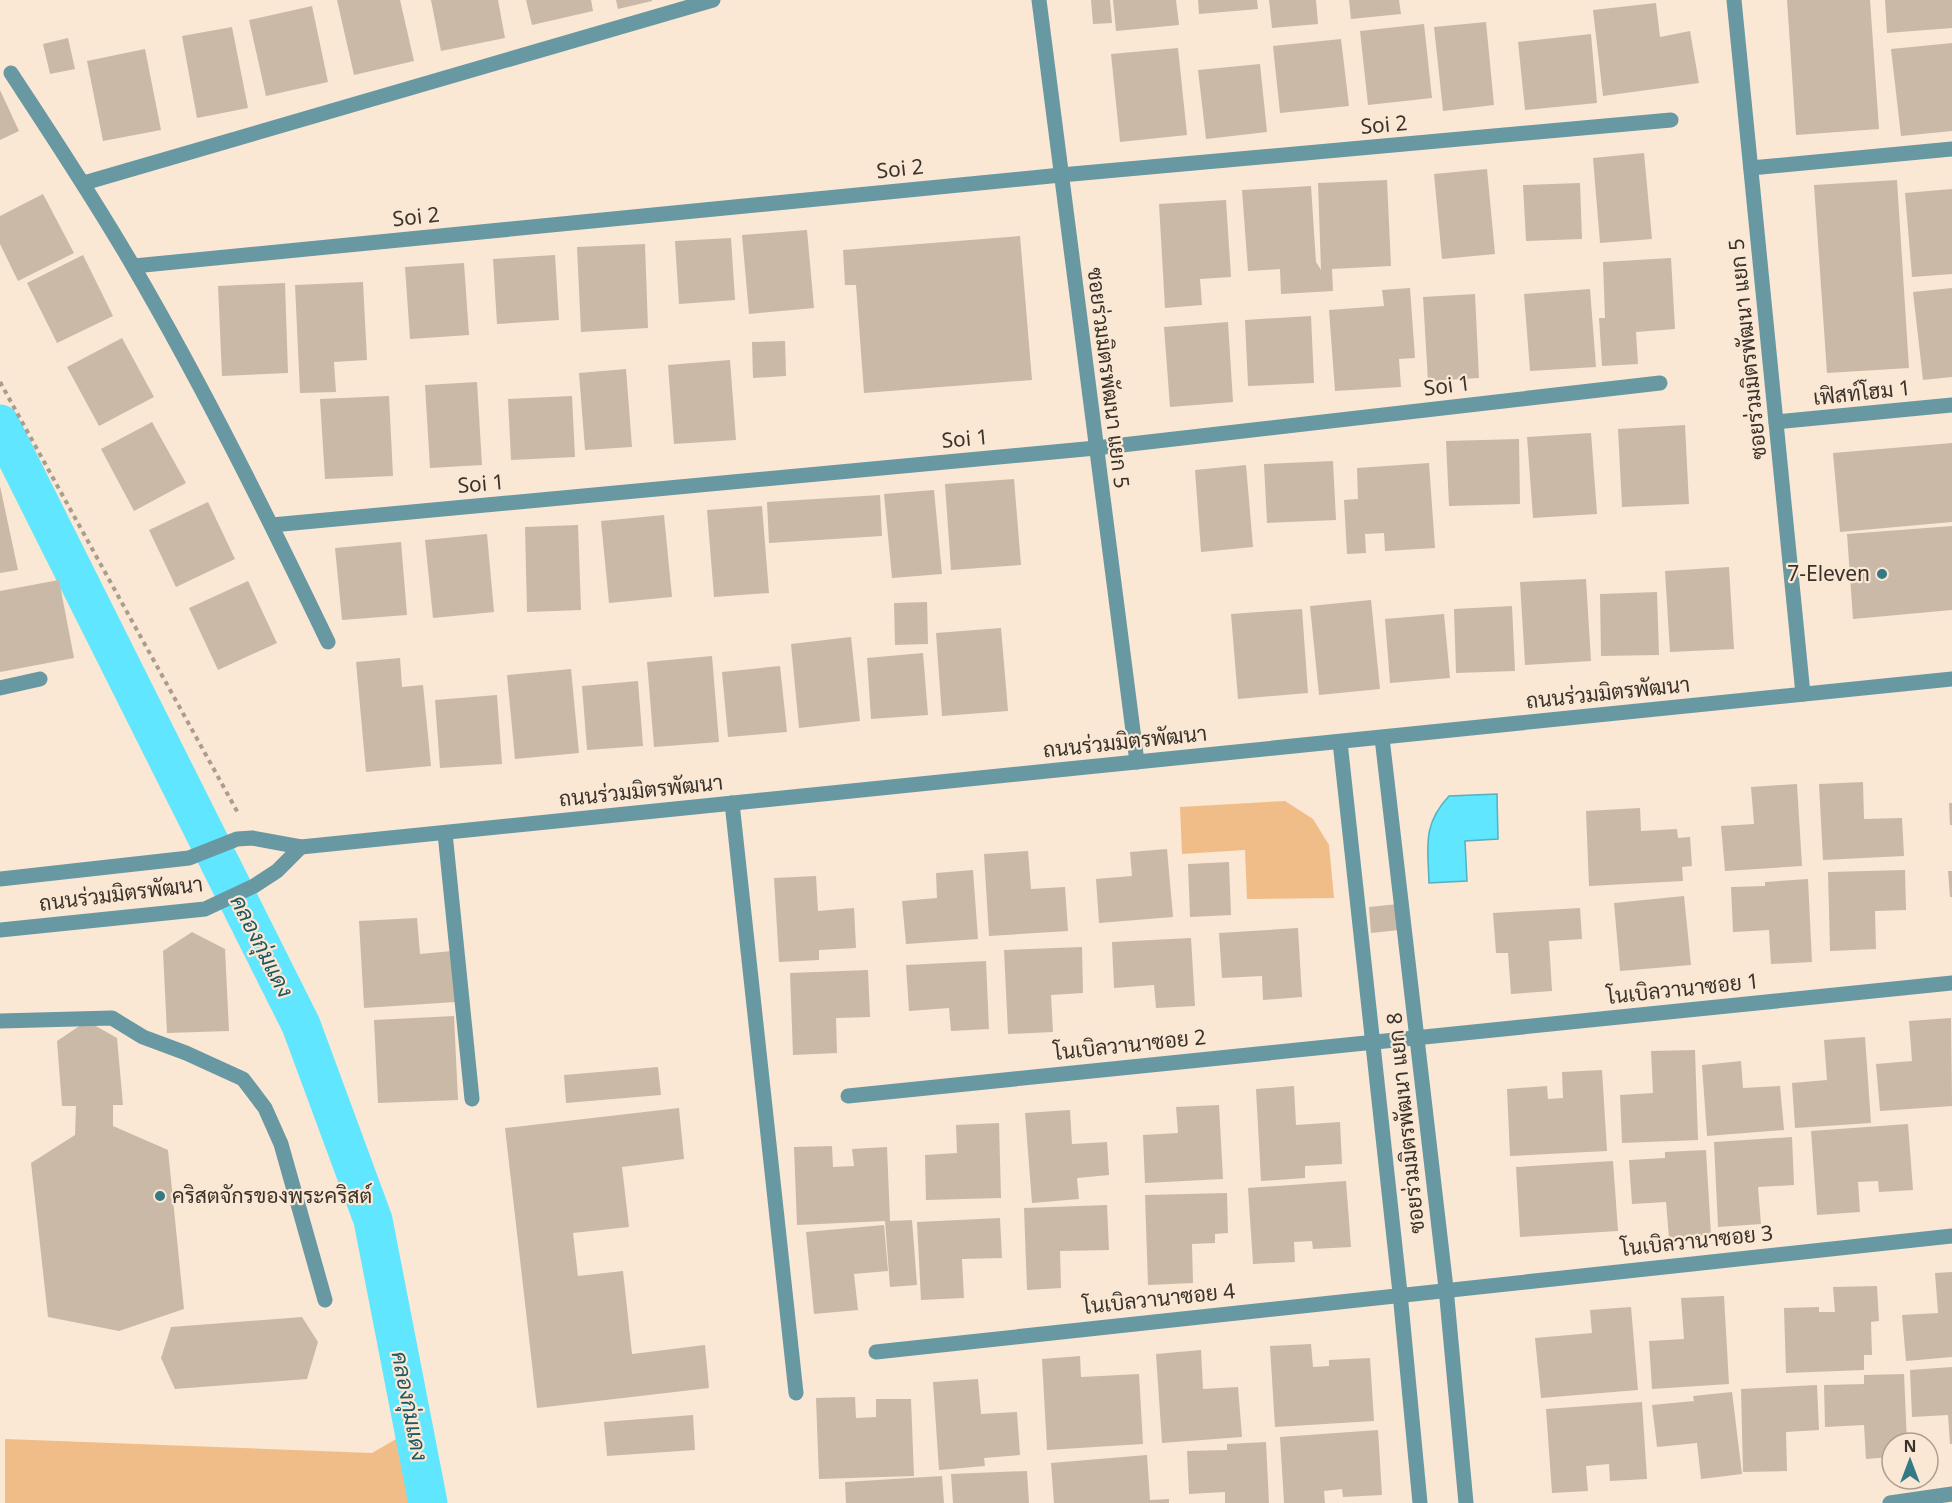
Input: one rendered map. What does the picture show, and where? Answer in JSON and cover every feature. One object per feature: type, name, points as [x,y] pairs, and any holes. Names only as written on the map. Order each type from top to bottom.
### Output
[{"type":"street","points":[[84,183],[713,0]]},
{"type":"street","name":"ซอยร่วมมิตรพัฒนา แยก 5","points":[[1039,0],[1137,762]]},
{"type":"street","name":"ซอยร่วมมิตรพัฒนา แยก 5","points":[[1734,0],[1803,694]]},
{"type":"street","points":[[11,73],[84,183],[134,266],[272,525],[328,642]]},
{"type":"street","name":"Soi 2","points":[[134,266],[1061,174],[1671,120]]},
{"type":"street","points":[[1751,168],[1952,149]]},
{"type":"street","name":"Soi 1","points":[[272,525],[1096,448],[1660,383]]},
{"type":"street","name":"เฟิสท์โฮม 1","points":[[1776,422],[1952,405]]},
{"type":"street","points":[[0,688],[40,679]]},
{"type":"street","name":"ถนนร่วมมิตรพัฒนา","points":[[0,879],[189,858],[244,838],[301,847],[1952,679]]},
{"type":"street","name":"ซอยร่วมมิตรพัฒนา แยก 8","points":[[1382,738],[1446,1288],[1466,1503]]},
{"type":"street","name":"ซอยร่วมมิตรพัฒนา แยก 8","points":[[1340,742],[1400,1293],[1420,1503]]},
{"type":"street","points":[[732,803],[796,1393]]},
{"type":"street","points":[[446,832],[472,1099]]},
{"type":"street","name":"ถนนร่วมมิตรพัฒนา","points":[[0,930],[205,909],[254,886],[277,871],[301,847]]},
{"type":"street","name":"โนเบิลวานาซอย 1","points":[[1417,1036],[1952,983]]},
{"type":"street","points":[[0,1021],[112,1018],[143,1037],[186,1053],[243,1079],[265,1108],[280,1144],[325,1300]]},
{"type":"street","name":"โนเบิลวานาซอย 2","points":[[848,1096],[1417,1036]]},
{"type":"street","name":"โนเบิลวานาซอย 3","points":[[1446,1288],[1952,1236]]},
{"type":"street","name":"โนเบิลวานาซอย 4","points":[[876,1352],[1446,1288]]},
{"type":"street","points":[[1890,1503],[1952,1494]]},
{"type":"path","points":[[0,382],[244,838]]},
{"type":"shaded area","points":[[1285,801],[1313,819],[1329,845],[1334,898],[1247,899],[1245,850],[1182,854],[1180,807]]},
{"type":"shaded area","points":[[403,1435],[416,1503],[5,1503],[5,1439],[372,1453]]},
{"type":"water","points":[[1497,794],[1498,839],[1465,841],[1467,881],[1429,883],[1428,836],[1440,807],[1449,796]]},
{"type":"building","points":[[337,0],[400,0],[414,61],[354,75]]},
{"type":"building","points":[[431,0],[498,0],[505,38],[441,51]]},
{"type":"building","points":[[526,0],[591,0],[593,11],[532,25]]},
{"type":"building","points":[[616,0],[652,0],[652,1],[618,9]]},
{"type":"building","points":[[1091,0],[1110,0],[1112,23],[1093,24]]},
{"type":"building","points":[[1113,0],[1176,0],[1179,25],[1116,31]]},
{"type":"building","points":[[1198,0],[1257,0],[1258,9],[1199,14]]},
{"type":"building","points":[[1269,0],[1316,0],[1318,24],[1272,28]]},
{"type":"building","points":[[1349,0],[1399,0],[1401,14],[1351,19]]},
{"type":"building","points":[[1787,0],[1870,0],[1879,129],[1796,135]]},
{"type":"building","points":[[1885,0],[1952,0],[1952,28],[1887,33]]},
{"type":"building","points":[[1656,3],[1660,37],[1690,31],[1699,83],[1603,96],[1593,10]]},
{"type":"building","points":[[312,6],[328,82],[266,96],[249,20]]},
{"type":"building","points":[[1486,22],[1494,105],[1443,111],[1434,27]]},
{"type":"building","points":[[1424,24],[1432,98],[1368,105],[1360,31]]},
{"type":"building","points":[[232,27],[248,108],[197,118],[182,36]]},
{"type":"building","points":[[1591,34],[1597,103],[1525,110],[1518,42]]},
{"type":"building","points":[[68,38],[75,69],[50,74],[43,44]]},
{"type":"building","points":[[1341,39],[1349,106],[1280,113],[1273,46]]},
{"type":"building","points":[[1952,43],[1952,131],[1901,136],[1891,49]]},
{"type":"building","points":[[1178,48],[1187,135],[1120,142],[1111,54]]},
{"type":"building","points":[[145,49],[161,130],[103,141],[87,61]]},
{"type":"building","points":[[1260,64],[1267,132],[1206,139],[1198,70]]},
{"type":"building","points":[[0,90],[19,131],[0,140]]},
{"type":"building","points":[[1644,153],[1652,239],[1600,243],[1593,158]]},
{"type":"building","points":[[1487,169],[1495,254],[1442,259],[1434,174]]},
{"type":"building","points":[[1387,180],[1391,266],[1332,269],[1333,291],[1281,294],[1280,269],[1248,271],[1242,190],[1311,186],[1316,262],[1321,270],[1318,183]]},
{"type":"building","points":[[1897,180],[1909,368],[1827,373],[1814,185]]},
{"type":"building","points":[[1580,183],[1582,239],[1526,241],[1523,185]]},
{"type":"building","points":[[1952,189],[1952,274],[1912,277],[1905,193]]},
{"type":"building","points":[[43,194],[74,253],[18,281],[0,244],[0,216]]},
{"type":"building","points":[[1226,200],[1231,277],[1200,279],[1202,305],[1165,308],[1159,204]]},
{"type":"building","points":[[807,230],[814,308],[749,314],[742,235]]},
{"type":"building","points":[[1020,236],[1032,380],[864,393],[856,285],[845,285],[843,250]]},
{"type":"building","points":[[731,238],[735,300],[679,304],[675,241]]},
{"type":"building","points":[[645,244],[648,328],[581,332],[577,247]]},
{"type":"building","points":[[83,255],[113,316],[57,343],[27,283]]},
{"type":"building","points":[[555,255],[559,320],[497,324],[493,259]]},
{"type":"building","points":[[1671,258],[1675,329],[1636,332],[1638,364],[1602,366],[1599,318],[1605,318],[1603,262]]},
{"type":"building","points":[[464,263],[469,335],[410,339],[405,267]]},
{"type":"building","points":[[363,282],[367,360],[334,362],[336,392],[300,393],[295,285]]},
{"type":"building","points":[[285,283],[288,373],[222,376],[218,286]]},
{"type":"building","points":[[1410,288],[1415,358],[1399,359],[1401,387],[1335,391],[1329,310],[1384,306],[1382,290]]},
{"type":"building","points":[[1952,288],[1952,377],[1923,380],[1913,292]]},
{"type":"building","points":[[1590,289],[1596,367],[1530,371],[1524,294]]},
{"type":"building","points":[[1475,294],[1479,378],[1428,381],[1423,297]]},
{"type":"building","points":[[1311,316],[1314,383],[1248,386],[1245,320]]},
{"type":"building","points":[[1228,322],[1233,402],[1170,407],[1164,327]]},
{"type":"building","points":[[122,338],[154,397],[99,426],[67,367]]},
{"type":"building","points":[[785,341],[786,376],[753,378],[752,342]]},
{"type":"building","points":[[730,360],[736,440],[674,444],[668,365]]},
{"type":"building","points":[[626,369],[632,447],[585,450],[579,373]]},
{"type":"building","points":[[477,382],[482,465],[430,468],[425,385]]},
{"type":"building","points":[[389,396],[393,476],[325,479],[320,399]]},
{"type":"building","points":[[572,396],[575,457],[511,460],[508,399]]},
{"type":"building","points":[[152,422],[186,483],[134,511],[101,449]]},
{"type":"building","points":[[1685,425],[1689,504],[1622,507],[1618,429]]},
{"type":"building","points":[[1591,433],[1597,514],[1533,518],[1527,437]]},
{"type":"building","points":[[1519,439],[1520,504],[1449,506],[1446,441]]},
{"type":"building","points":[[1952,443],[1952,522],[1840,532],[1833,453]]},
{"type":"building","points":[[1333,461],[1336,520],[1267,523],[1264,464]]},
{"type":"building","points":[[1429,463],[1435,548],[1385,551],[1384,533],[1365,534],[1366,553],[1347,554],[1344,500],[1358,499],[1357,468]]},
{"type":"building","points":[[1246,465],[1253,547],[1201,552],[1195,470]]},
{"type":"building","points":[[1014,479],[1021,565],[951,570],[945,484]]},
{"type":"building","points":[[0,486],[18,570],[0,573]]},
{"type":"building","points":[[934,490],[942,574],[892,578],[884,494]]},
{"type":"building","points":[[880,495],[882,536],[769,543],[767,502]]},
{"type":"building","points":[[208,502],[235,559],[176,587],[149,530]]},
{"type":"building","points":[[762,506],[769,593],[714,597],[707,510]]},
{"type":"building","points":[[664,515],[672,597],[609,603],[601,521]]},
{"type":"building","points":[[578,525],[581,610],[527,612],[525,527]]},
{"type":"building","name":"7-Eleven","points":[[1952,526],[1952,610],[1853,619],[1847,534]]},
{"type":"building","points":[[487,534],[494,612],[433,618],[425,540]]},
{"type":"building","points":[[401,542],[407,615],[342,620],[335,548]]},
{"type":"building","points":[[1729,567],[1734,649],[1670,652],[1665,571]]},
{"type":"building","points":[[1586,579],[1591,661],[1525,665],[1520,582]]},
{"type":"building","points":[[59,580],[74,658],[0,672],[0,591]]},
{"type":"building","points":[[248,581],[277,643],[218,670],[189,608]]},
{"type":"building","points":[[1657,592],[1659,655],[1601,656],[1600,594]]},
{"type":"building","points":[[1371,600],[1380,689],[1319,695],[1310,606]]},
{"type":"building","points":[[927,602],[928,644],[895,645],[894,603]]},
{"type":"building","points":[[1512,606],[1515,671],[1456,673],[1454,609]]},
{"type":"building","points":[[1302,609],[1308,693],[1238,699],[1231,614]]},
{"type":"building","points":[[1444,614],[1450,678],[1390,683],[1385,619]]},
{"type":"building","points":[[1001,628],[1008,711],[942,716],[936,633]]},
{"type":"building","points":[[851,637],[860,721],[799,728],[791,644]]},
{"type":"building","points":[[923,653],[928,715],[871,719],[867,658]]},
{"type":"building","points":[[712,656],[719,742],[654,747],[647,662]]},
{"type":"building","points":[[400,658],[402,687],[423,685],[431,766],[366,772],[356,662]]},
{"type":"building","points":[[780,666],[787,732],[728,737],[722,672]]},
{"type":"building","points":[[571,669],[579,753],[515,759],[507,675]]},
{"type":"building","points":[[638,681],[643,746],[587,750],[582,686]]},
{"type":"building","points":[[497,695],[502,764],[440,768],[435,700]]},
{"type":"building","points":[[1863,782],[1864,819],[1902,818],[1904,856],[1823,860],[1819,784]]},
{"type":"building","points":[[1797,784],[1802,866],[1725,871],[1721,826],[1754,824],[1751,787]]},
{"type":"building","points":[[1949,803],[1952,803],[1952,825],[1950,825]]},
{"type":"building","points":[[1640,808],[1641,831],[1677,829],[1678,838],[1690,837],[1692,866],[1682,867],[1683,881],[1589,886],[1586,811]]},
{"type":"building","points":[[1167,849],[1173,917],[1099,923],[1096,879],[1132,876],[1130,852]]},
{"type":"building","points":[[1028,851],[1031,889],[1065,887],[1068,931],[989,936],[984,854]]},
{"type":"building","points":[[1229,862],[1231,915],[1190,917],[1188,864]]},
{"type":"building","points":[[973,870],[978,939],[906,944],[902,901],[937,898],[936,873]]},
{"type":"building","points":[[1905,870],[1906,910],[1875,911],[1876,949],[1830,951],[1828,872]]},
{"type":"building","points":[[1948,871],[1952,871],[1952,897],[1950,897]]},
{"type":"building","points":[[816,876],[818,911],[854,908],[856,948],[819,950],[819,960],[779,962],[774,878]]},
{"type":"building","points":[[1808,879],[1812,962],[1771,964],[1769,930],[1733,932],[1731,887],[1765,886],[1765,882]]},
{"type":"building","points":[[1684,896],[1691,965],[1620,971],[1614,903]]},
{"type":"building","points":[[1398,904],[1400,930],[1371,933],[1369,907]]},
{"type":"building","points":[[1580,908],[1582,939],[1549,941],[1552,991],[1511,994],[1508,953],[1496,953],[1493,913]]},
{"type":"building","points":[[417,918],[420,954],[452,951],[456,1002],[364,1008],[359,921]]},
{"type":"building","points":[[1298,928],[1302,997],[1263,1000],[1262,976],[1222,978],[1219,933]]},
{"type":"building","points":[[192,932],[225,949],[229,1031],[167,1033],[163,951]]},
{"type":"building","points":[[1191,938],[1195,1006],[1156,1008],[1154,985],[1114,988],[1112,942]]},
{"type":"building","points":[[1082,947],[1083,993],[1051,995],[1053,1032],[1008,1034],[1004,950]]},
{"type":"building","points":[[986,961],[989,1029],[951,1031],[949,1008],[909,1011],[906,965]]},
{"type":"building","points":[[868,970],[870,1017],[836,1018],[837,1053],[793,1055],[790,973]]},
{"type":"building","points":[[454,1016],[458,1100],[378,1103],[374,1020]]},
{"type":"building","points":[[1951,1018],[1952,1106],[1880,1111],[1876,1064],[1912,1061],[1909,1021]]},
{"type":"building","points":[[87,1021],[117,1038],[123,1105],[113,1105],[113,1126],[168,1150],[184,1309],[119,1331],[48,1317],[31,1163],[75,1135],[76,1106],[62,1106],[57,1041]]},
{"type":"building","points":[[1865,1037],[1871,1123],[1795,1128],[1792,1083],[1827,1080],[1824,1040]]},
{"type":"building","points":[[1695,1050],[1698,1140],[1622,1143],[1620,1095],[1653,1093],[1651,1051]]},
{"type":"building","points":[[1741,1061],[1743,1088],[1780,1086],[1784,1130],[1707,1136],[1702,1065]]},
{"type":"building","points":[[658,1067],[661,1095],[566,1103],[564,1075]]},
{"type":"building","points":[[1602,1070],[1607,1151],[1510,1156],[1507,1089],[1547,1086],[1548,1099],[1563,1098],[1562,1072]]},
{"type":"building","points":[[1294,1086],[1296,1125],[1340,1122],[1342,1164],[1305,1166],[1305,1178],[1261,1181],[1256,1089]]},
{"type":"building","points":[[1219,1105],[1223,1179],[1145,1183],[1143,1135],[1178,1133],[1176,1107]]},
{"type":"building","points":[[679,1108],[684,1159],[622,1167],[629,1227],[573,1233],[578,1276],[623,1271],[632,1354],[705,1345],[709,1388],[537,1408],[505,1128]]},
{"type":"building","points":[[1070,1110],[1072,1144],[1107,1142],[1109,1175],[1077,1178],[1079,1199],[1032,1203],[1025,1113]]},
{"type":"building","points":[[999,1123],[1001,1198],[926,1200],[925,1155],[957,1153],[956,1125]]},
{"type":"building","points":[[1908,1124],[1913,1190],[1879,1192],[1878,1181],[1858,1182],[1860,1212],[1817,1215],[1811,1131]]},
{"type":"building","points":[[1792,1137],[1794,1185],[1758,1187],[1761,1224],[1718,1227],[1714,1142]]},
{"type":"building","points":[[832,1146],[833,1167],[854,1166],[852,1149],[887,1147],[890,1221],[912,1220],[917,1285],[890,1287],[885,1221],[797,1225],[794,1147]]},
{"type":"building","points":[[1706,1150],[1711,1235],[1669,1238],[1666,1202],[1632,1204],[1629,1160],[1665,1158],[1665,1152]]},
{"type":"building","points":[[1613,1161],[1618,1231],[1520,1237],[1516,1167]]},
{"type":"building","points":[[1346,1181],[1351,1247],[1313,1249],[1312,1241],[1294,1242],[1295,1262],[1253,1264],[1248,1188]]},
{"type":"building","points":[[1227,1193],[1228,1233],[1215,1234],[1215,1243],[1192,1244],[1193,1283],[1148,1285],[1145,1195]]},
{"type":"building","points":[[1107,1205],[1109,1250],[1060,1251],[1061,1288],[1027,1290],[1024,1208]]},
{"type":"building","points":[[1000,1218],[1002,1258],[962,1259],[964,1298],[921,1300],[917,1222]]},
{"type":"building","points":[[884,1225],[888,1271],[854,1274],[858,1310],[814,1314],[806,1232]]},
{"type":"building","points":[[1952,1272],[1952,1357],[1906,1361],[1902,1315],[1938,1313],[1935,1273]]},
{"type":"building","points":[[1877,1286],[1879,1321],[1871,1322],[1872,1355],[1864,1355],[1864,1370],[1786,1373],[1784,1308],[1819,1307],[1819,1312],[1835,1312],[1833,1287]]},
{"type":"building","points":[[1724,1296],[1729,1384],[1652,1389],[1649,1341],[1684,1339],[1681,1298]]},
{"type":"building","points":[[1631,1307],[1638,1390],[1541,1398],[1535,1338],[1592,1333],[1590,1310]]},
{"type":"building","points":[[302,1317],[318,1342],[307,1379],[175,1389],[161,1358],[171,1327]]},
{"type":"building","points":[[1311,1344],[1313,1367],[1329,1366],[1329,1360],[1370,1358],[1374,1421],[1275,1427],[1270,1346]]},
{"type":"building","points":[[1201,1350],[1203,1389],[1238,1387],[1242,1437],[1162,1443],[1156,1354]]},
{"type":"building","points":[[1080,1356],[1081,1377],[1139,1374],[1143,1444],[1047,1450],[1042,1359]]},
{"type":"building","points":[[1952,1367],[1952,1444],[1950,1444],[1948,1415],[1912,1417],[1910,1370]]},
{"type":"building","points":[[1904,1374],[1906,1431],[1880,1431],[1880,1458],[1866,1459],[1864,1425],[1825,1427],[1824,1385],[1864,1384],[1864,1375]]},
{"type":"building","points":[[978,1379],[981,1414],[1017,1412],[1020,1455],[984,1458],[985,1466],[939,1470],[933,1382]]},
{"type":"building","points":[[1817,1385],[1819,1430],[1786,1432],[1787,1471],[1743,1472],[1741,1389]]},
{"type":"building","points":[[1732,1392],[1742,1474],[1701,1479],[1697,1443],[1657,1447],[1652,1405],[1694,1401],[1693,1396]]},
{"type":"building","points":[[855,1397],[856,1418],[876,1417],[876,1399],[911,1399],[914,1476],[819,1479],[816,1398]]},
{"type":"building","points":[[1642,1402],[1647,1479],[1610,1481],[1609,1464],[1586,1466],[1588,1491],[1552,1493],[1546,1409]]},
{"type":"building","points":[[693,1415],[695,1450],[607,1456],[604,1422]]},
{"type":"building","points":[[1378,1430],[1382,1495],[1343,1497],[1342,1489],[1324,1491],[1325,1503],[1284,1503],[1280,1437]]},
{"type":"building","points":[[1266,1442],[1269,1503],[1225,1503],[1225,1492],[1189,1494],[1187,1451],[1227,1450],[1227,1444]]},
{"type":"building","points":[[1147,1455],[1150,1500],[1169,1499],[1169,1503],[1054,1503],[1051,1463]]},
{"type":"building","points":[[1027,1471],[1029,1503],[953,1503],[951,1474]]},
{"type":"building","points":[[942,1476],[944,1503],[846,1503],[845,1482]]},
{"type":"waterway","name":"คลองกุ่มแดง","points":[[0,424],[301,1025],[373,1220],[428,1503]]},
{"type":"place","name":"7-Eleven","points":[[1882,574]]},
{"type":"place","name":"คริสตจักรของพระคริสต์","points":[[160,1196]]}]
